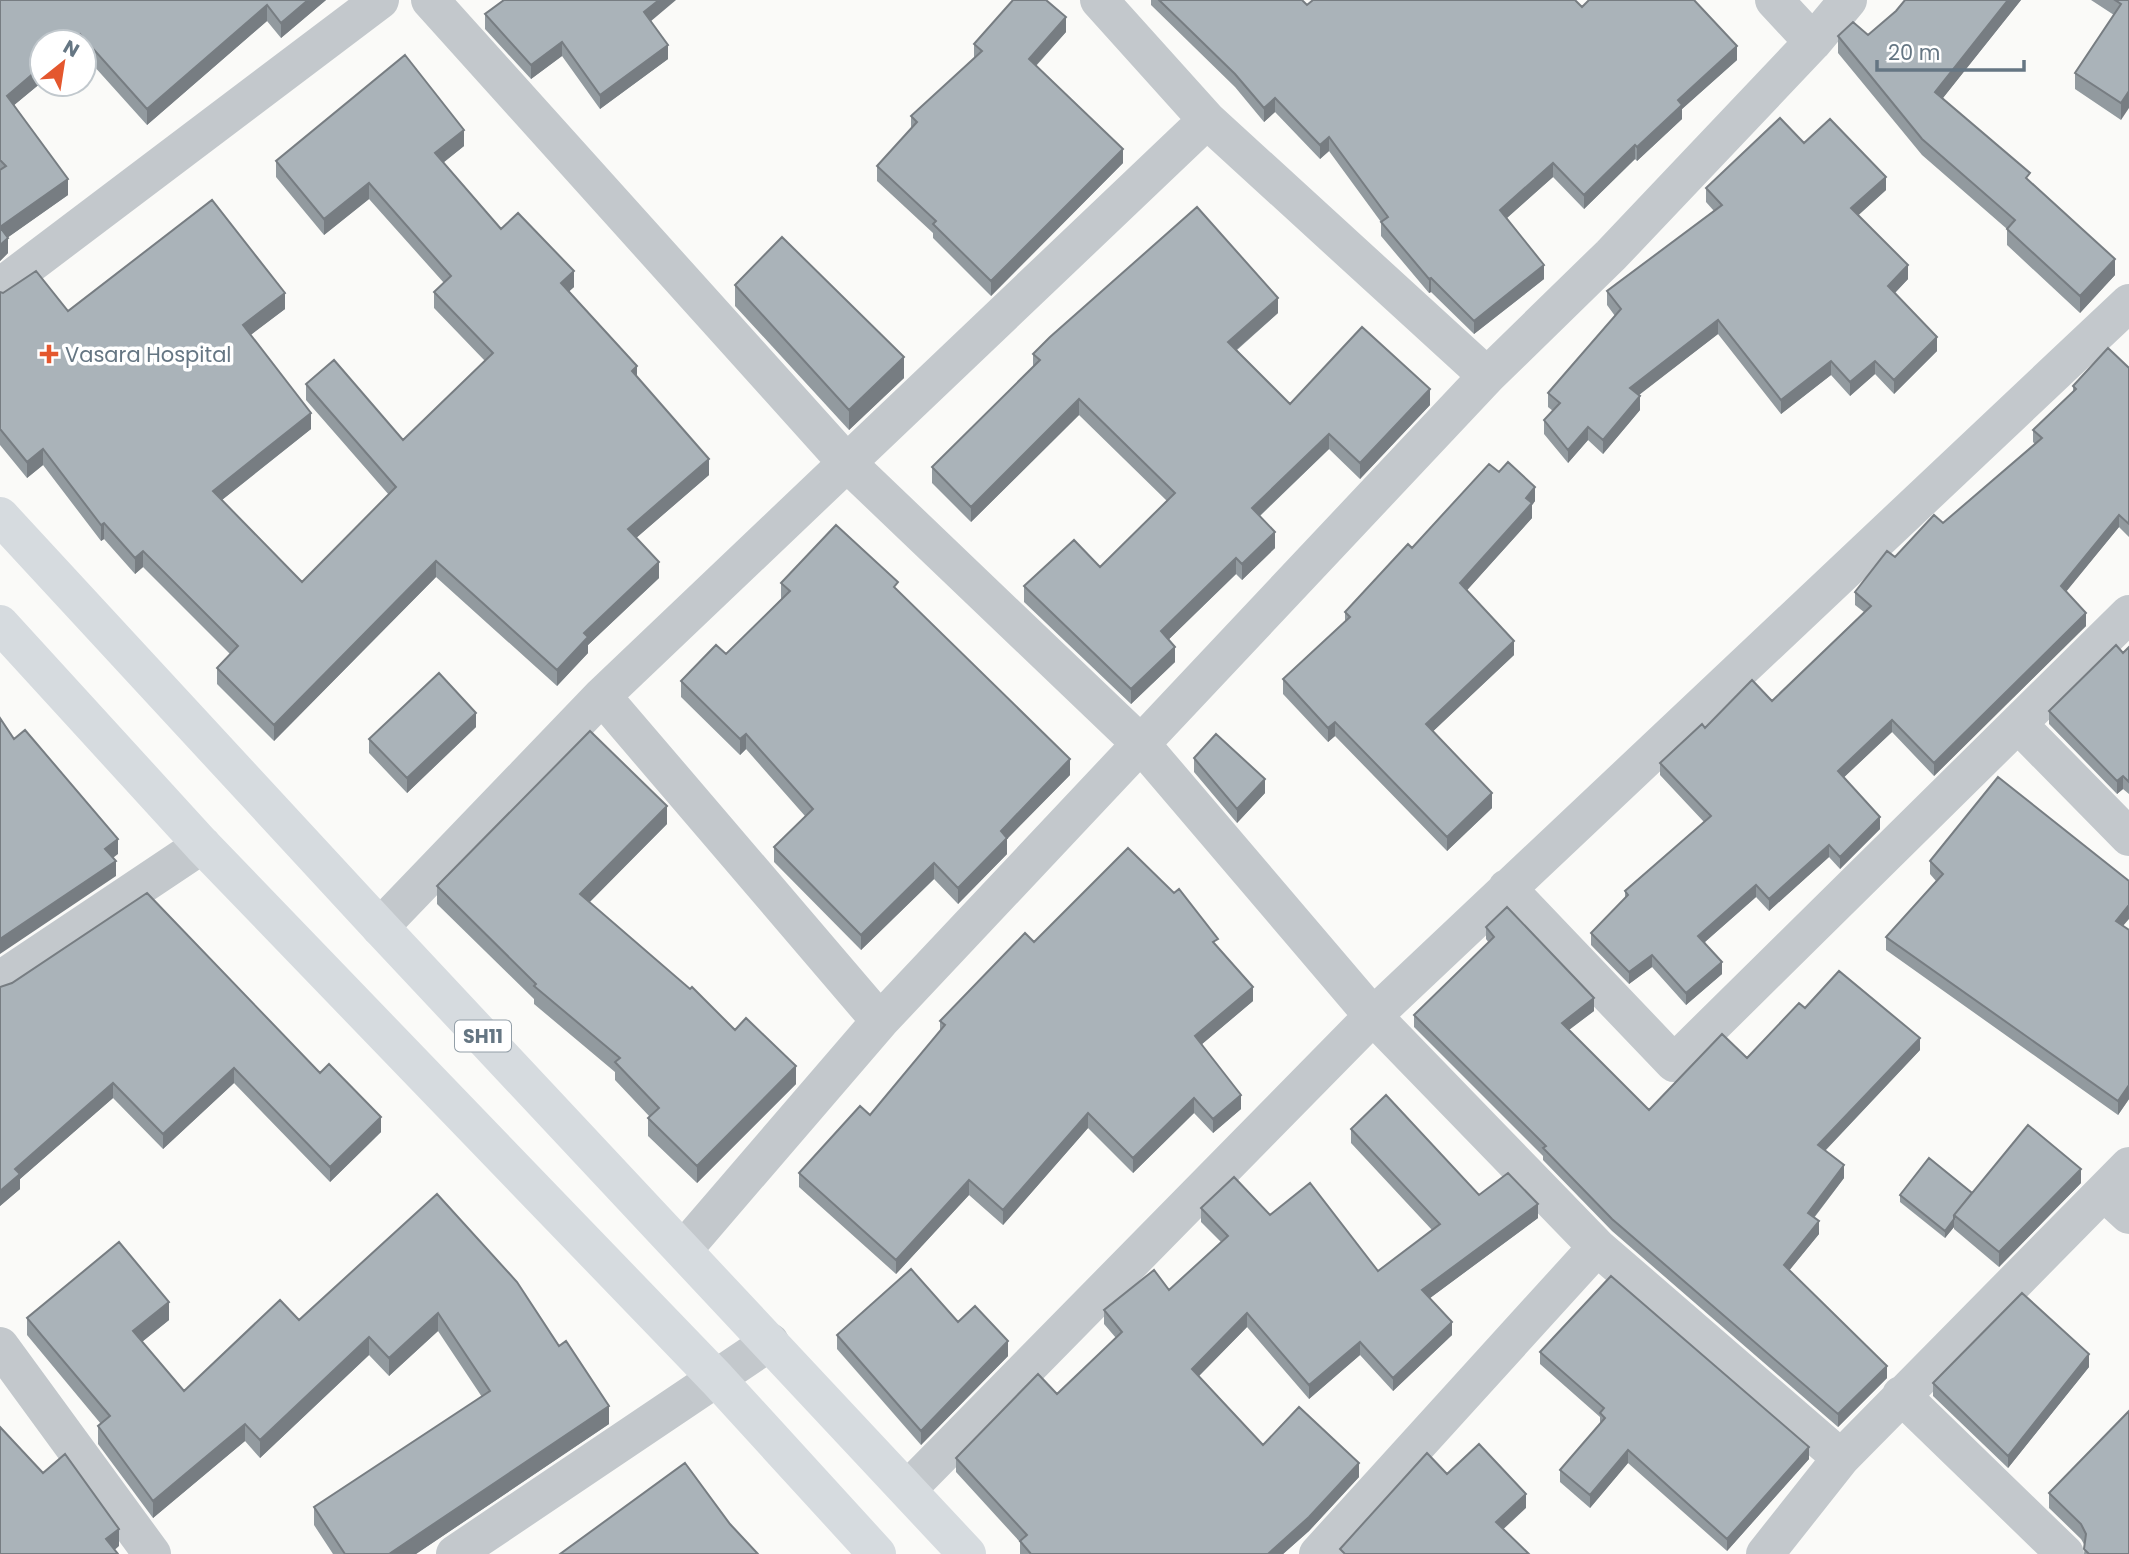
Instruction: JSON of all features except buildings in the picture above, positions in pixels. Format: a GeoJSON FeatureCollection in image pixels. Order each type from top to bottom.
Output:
{"type":"FeatureCollection","features":[{"type":"Feature","properties":{"kind":"main road","name":"SH11"},"geometry":{"type":"LineString","coordinates":[[0,516],[380,927],[967,1554]]}},
{"type":"Feature","properties":{"kind":"main road"},"geometry":{"type":"LineString","coordinates":[[0,624],[202,845],[717,1379],[877,1554]]}},
{"type":"Feature","properties":{"kind":"street"},"geometry":{"type":"LineString","coordinates":[[0,287],[380,0]]}},
{"type":"Feature","properties":{"kind":"street"},"geometry":{"type":"LineString","coordinates":[[430,0],[846,462],[1141,744],[1373,1016],[1597,1247],[1841,1458]]}},
{"type":"Feature","properties":{"kind":"street"},"geometry":{"type":"LineString","coordinates":[[1099,0],[1207,120],[1487,376]]}},
{"type":"Feature","properties":{"kind":"street"},"geometry":{"type":"LineString","coordinates":[[1774,0],[1813,42]]}},
{"type":"Feature","properties":{"kind":"street"},"geometry":{"type":"LineString","coordinates":[[684,1249],[880,1021],[1487,376],[1611,255],[1813,42],[1848,0]]}},
{"type":"Feature","properties":{"kind":"street"},"geometry":{"type":"LineString","coordinates":[[380,927],[602,696],[1207,120]]}},
{"type":"Feature","properties":{"kind":"street"},"geometry":{"type":"LineString","coordinates":[[908,1489],[1373,1016],[2129,303]]}},
{"type":"Feature","properties":{"kind":"street"},"geometry":{"type":"LineString","coordinates":[[1507,888],[1674,1063],[2129,614]]}},
{"type":"Feature","properties":{"kind":"street"},"geometry":{"type":"LineString","coordinates":[[602,696],[880,1021]]}},
{"type":"Feature","properties":{"kind":"street"},"geometry":{"type":"LineString","coordinates":[[2019,725],[2129,837]]}},
{"type":"Feature","properties":{"kind":"street"},"geometry":{"type":"LineString","coordinates":[[0,980],[202,845]]}},
{"type":"Feature","properties":{"kind":"street"},"geometry":{"type":"LineString","coordinates":[[1765,1554],[1841,1458],[1902,1395],[2121,1191]]}},
{"type":"Feature","properties":{"kind":"street"},"geometry":{"type":"LineString","coordinates":[[1318,1554],[1597,1247]]}},
{"type":"Feature","properties":{"kind":"street"},"geometry":{"type":"LineString","coordinates":[[456,1554],[770,1342]]}},
{"type":"Feature","properties":{"kind":"street"},"geometry":{"type":"LineString","coordinates":[[0,1346],[152,1554]]}},
{"type":"Feature","properties":{"kind":"street"},"geometry":{"type":"LineString","coordinates":[[1902,1395],[2065,1554]]}},
{"type":"Feature","properties":{"kind":"place","name":"Vasara Hospital"},"geometry":{"type":"Point","coordinates":[49,354]}}]}
